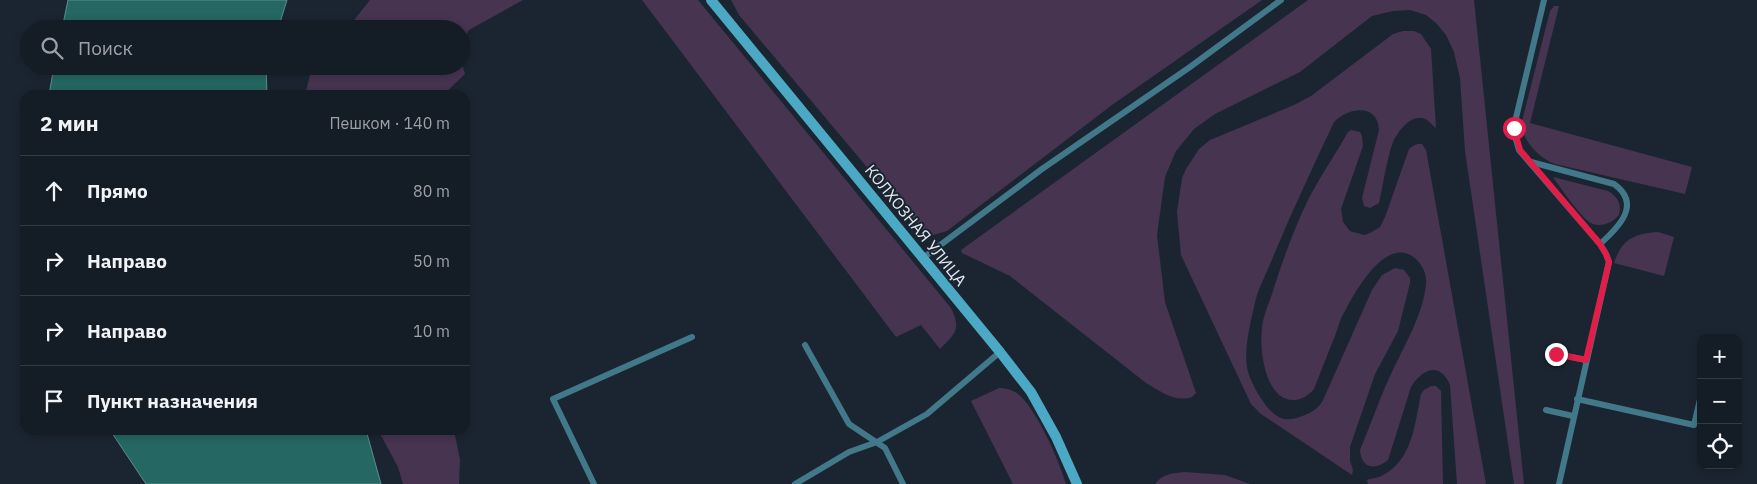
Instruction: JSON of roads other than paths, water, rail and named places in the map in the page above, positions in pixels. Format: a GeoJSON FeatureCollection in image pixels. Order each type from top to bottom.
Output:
{"type":"FeatureCollection","features":[{"type":"Feature","properties":{"kind":"main road","name":"КОЛХОЗНАЯ УЛИЦА"},"geometry":{"type":"LineString","coordinates":[[710,0],[1000,352],[1030,392],[1056,437],[1077,484]]}},
{"type":"Feature","properties":{"kind":"lane"},"geometry":{"type":"LineString","coordinates":[[923,258],[1042,169],[1190,67],[1281,0]]}},
{"type":"Feature","properties":{"kind":"lane"},"geometry":{"type":"LineString","coordinates":[[1544,0],[1514,128],[1520,150],[1600,244],[1609,262],[1559,484]]}},
{"type":"Feature","properties":{"kind":"lane"},"geometry":{"type":"LineString","coordinates":[[1530,161],[1614,184],[1623,190],[1628,201],[1625,217],[1618,228],[1600,244]]}},
{"type":"Feature","properties":{"kind":"lane"},"geometry":{"type":"LineString","coordinates":[[594,484],[553,399],[692,337]]}},
{"type":"Feature","properties":{"kind":"lane"},"geometry":{"type":"LineString","coordinates":[[804,345],[850,424],[885,448],[904,484]]}},
{"type":"Feature","properties":{"kind":"lane"},"geometry":{"type":"LineString","coordinates":[[795,484],[848,452],[877,442],[927,414],[1000,352]]}},
{"type":"Feature","properties":{"kind":"lane"},"geometry":{"type":"LineString","coordinates":[[1556,354],[1586,360]]}},
{"type":"Feature","properties":{"kind":"lane"},"geometry":{"type":"LineString","coordinates":[[1577,399],[1694,426],[1697,413]]}},
{"type":"Feature","properties":{"kind":"lane"},"geometry":{"type":"LineString","coordinates":[[1546,410],[1573,416]]}}]}
